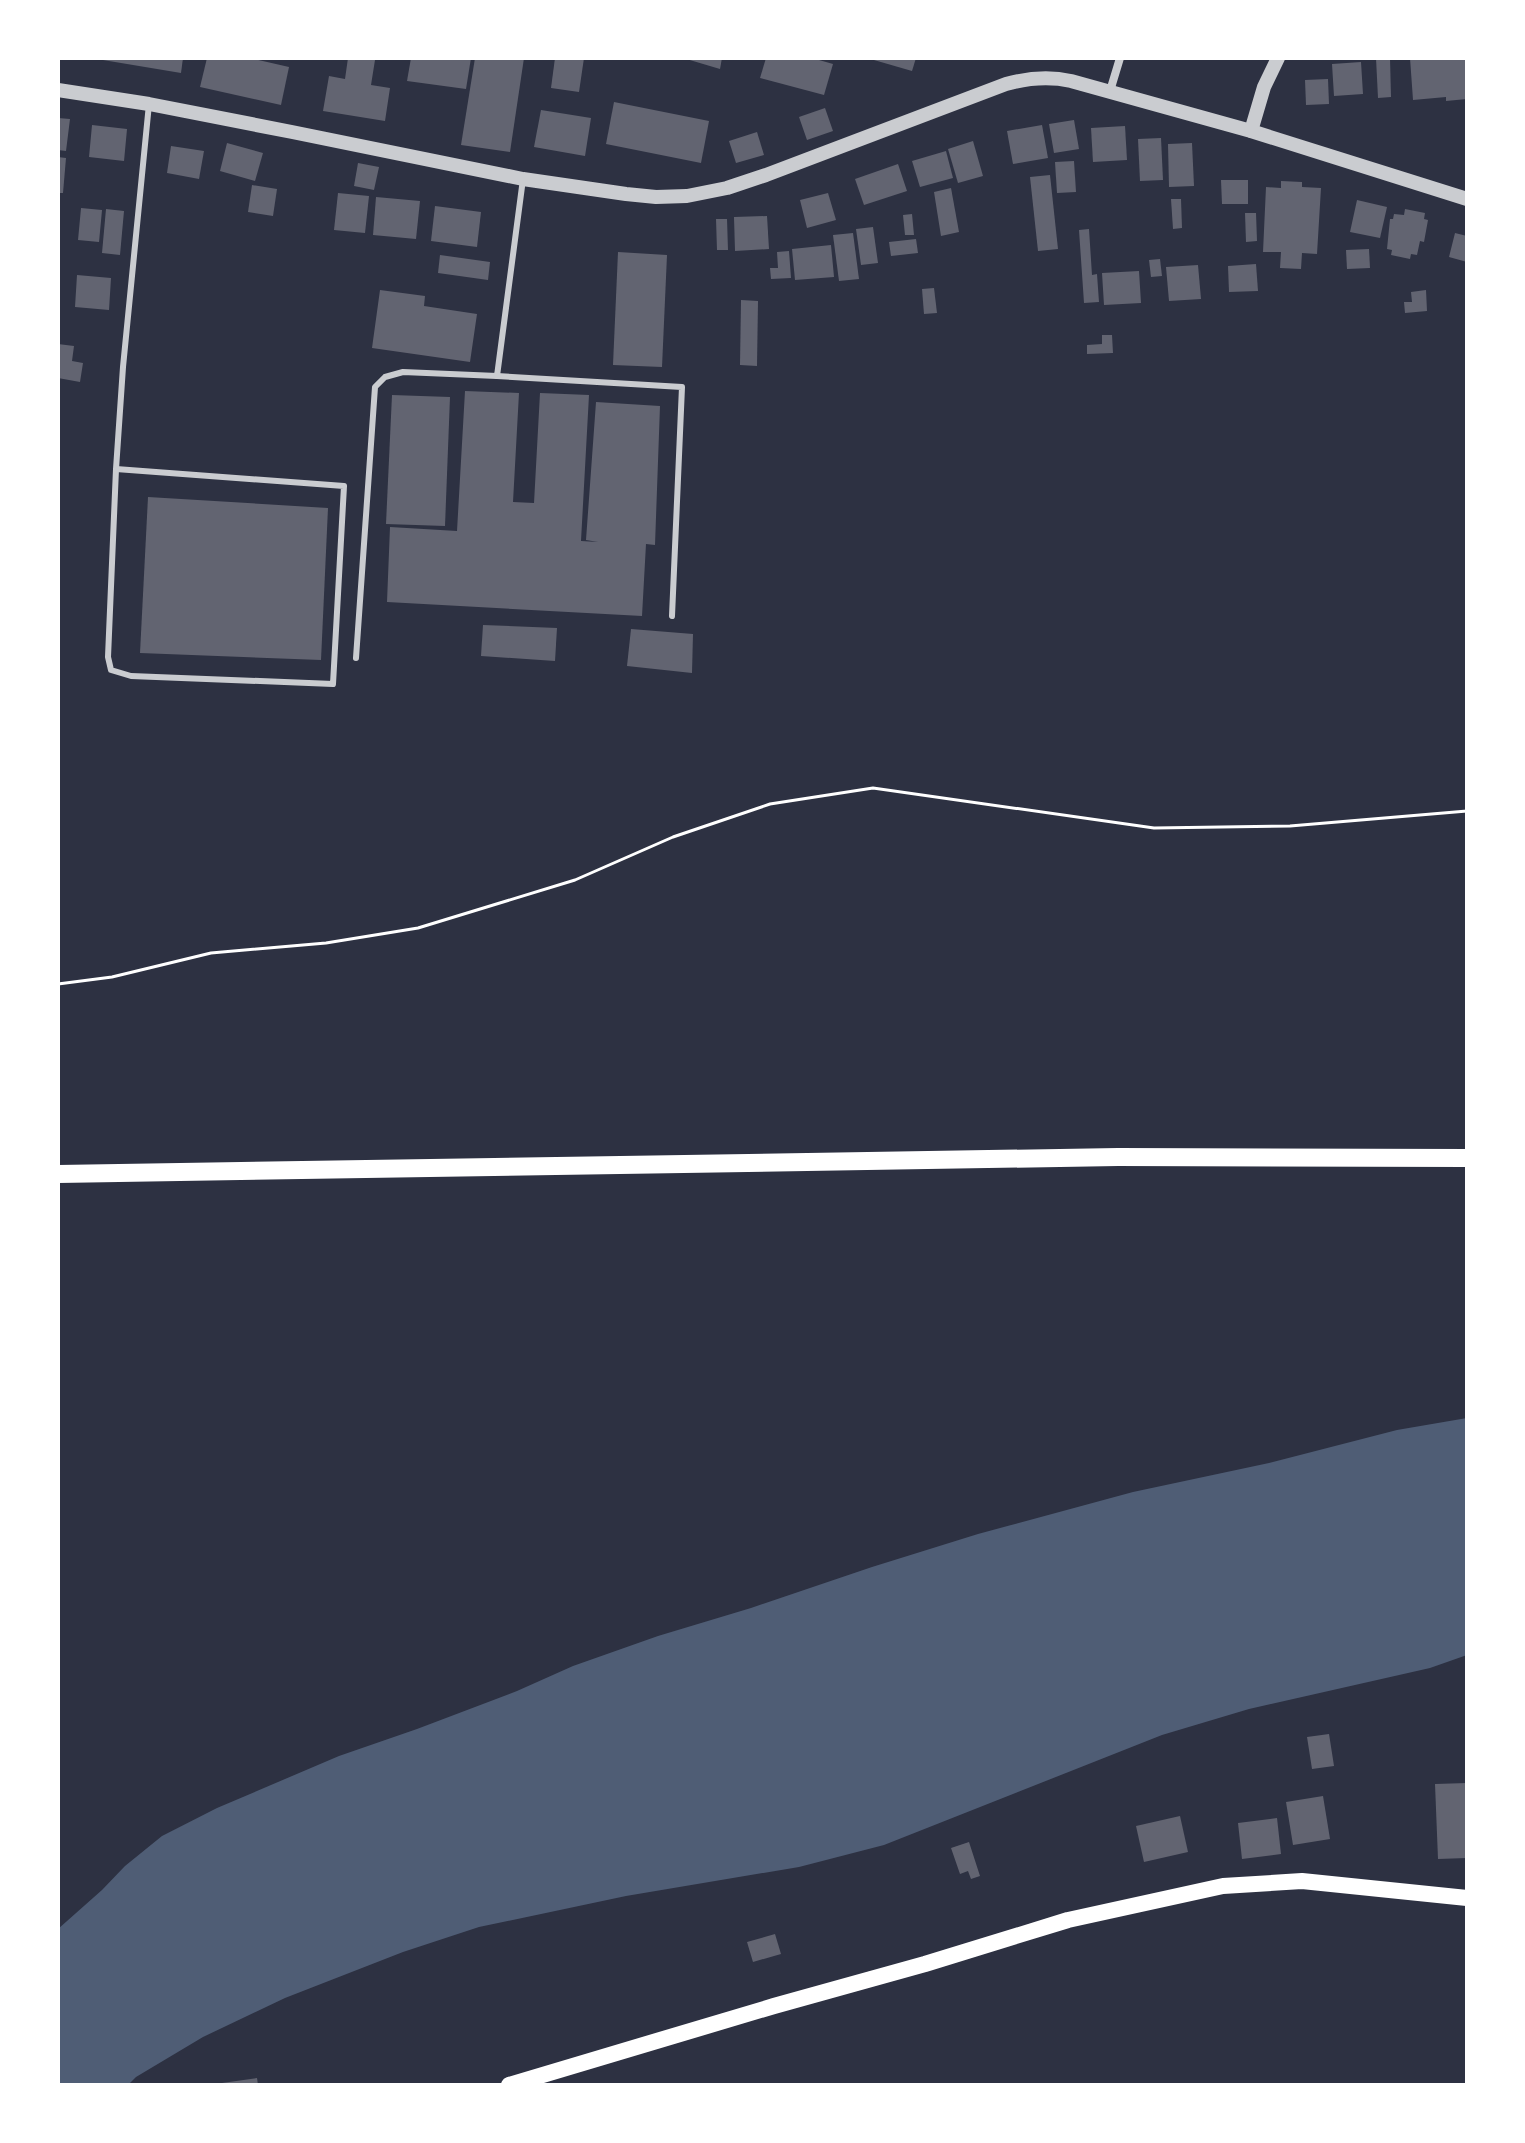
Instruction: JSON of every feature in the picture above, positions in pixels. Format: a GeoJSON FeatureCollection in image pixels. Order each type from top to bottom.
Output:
{"type":"FeatureCollection","features":[{"type":"Feature","properties":{"kind":"main road"},"geometry":{"type":"LineString","coordinates":[[58,1174],[1118,1157],[1467,1158]]}},
{"type":"Feature","properties":{"kind":"main road"},"geometry":{"type":"LineString","coordinates":[[509,2085],[1068,1920],[1223,1886],[1302,1881],[1467,1898]]}},
{"type":"Feature","properties":{"kind":"street"},"geometry":{"type":"LineString","coordinates":[[1110,91],[1120,58]]}},
{"type":"Feature","properties":{"kind":"street"},"geometry":{"type":"LineString","coordinates":[[1251,131],[1264,87],[1278,58]]}},
{"type":"Feature","properties":{"kind":"street"},"geometry":{"type":"LineString","coordinates":[[58,90],[149,104],[523,179],[656,197],[687,196],[727,188],[1006,84],[1026,78],[1059,78],[1251,131],[1467,199]]}},
{"type":"Feature","properties":{"kind":"lane"},"geometry":{"type":"LineString","coordinates":[[116,469],[344,486],[333,684],[131,676],[111,670],[108,657],[116,469],[149,104]]}},
{"type":"Feature","properties":{"kind":"lane"},"geometry":{"type":"LineString","coordinates":[[497,376],[523,179]]}},
{"type":"Feature","properties":{"kind":"lane"},"geometry":{"type":"LineString","coordinates":[[356,658],[375,387],[385,377],[403,372],[682,387],[672,616]]}},
{"type":"Feature","properties":{"kind":"path"},"geometry":{"type":"LineString","coordinates":[[58,984],[112,977],[211,953],[326,943],[418,928],[575,880],[673,837],[770,804],[873,788],[1154,828],[1290,826],[1467,811]]}},
{"type":"Feature","properties":{"kind":"water"},"geometry":{"type":"Polygon","coordinates":[[[1467,1418],[1467,1655],[1430,1668],[1249,1709],[1162,1735],[884,1845],[799,1867],[626,1896],[479,1927],[403,1952],[285,1998],[203,2037],[136,2077],[128,2085],[58,2085],[58,1929],[162,1836],[217,1808],[339,1756],[517,1691],[573,1666],[872,1567],[978,1534],[1133,1492],[1269,1463],[1397,1430],[1467,1418]]]}},
{"type":"Feature","properties":{"kind":"building"},"geometry":{"type":"Polygon","coordinates":[[[103,58],[183,58],[181,73],[103,58]]]}},
{"type":"Feature","properties":{"kind":"building"},"geometry":{"type":"Polygon","coordinates":[[[207,58],[250,58],[289,67],[281,105],[200,87],[207,58]]]}},
{"type":"Feature","properties":{"kind":"building"},"geometry":{"type":"Polygon","coordinates":[[[348,58],[375,60],[371,85],[390,88],[385,121],[323,111],[329,76],[345,79],[348,58]]]}},
{"type":"Feature","properties":{"kind":"building"},"geometry":{"type":"Polygon","coordinates":[[[411,58],[471,58],[466,89],[407,81],[411,58]]]}},
{"type":"Feature","properties":{"kind":"building"},"geometry":{"type":"Polygon","coordinates":[[[475,58],[524,58],[510,152],[461,145],[475,58]]]}},
{"type":"Feature","properties":{"kind":"building"},"geometry":{"type":"Polygon","coordinates":[[[555,58],[584,58],[579,92],[551,88],[555,58]]]}},
{"type":"Feature","properties":{"kind":"building"},"geometry":{"type":"Polygon","coordinates":[[[683,58],[722,58],[720,69],[683,58]]]}},
{"type":"Feature","properties":{"kind":"building"},"geometry":{"type":"Polygon","coordinates":[[[766,58],[812,58],[833,64],[824,95],[760,78],[766,58]]]}},
{"type":"Feature","properties":{"kind":"building"},"geometry":{"type":"Polygon","coordinates":[[[867,58],[916,58],[912,71],[867,58]]]}},
{"type":"Feature","properties":{"kind":"building"},"geometry":{"type":"Polygon","coordinates":[[[1376,58],[1390,58],[1391,97],[1378,98],[1376,58]]]}},
{"type":"Feature","properties":{"kind":"building"},"geometry":{"type":"Polygon","coordinates":[[[1410,58],[1467,58],[1467,99],[1413,100],[1410,58]]]}},
{"type":"Feature","properties":{"kind":"building"},"geometry":{"type":"Polygon","coordinates":[[[1361,62],[1363,94],[1334,96],[1332,64],[1361,62]]]}},
{"type":"Feature","properties":{"kind":"building"},"geometry":{"type":"Polygon","coordinates":[[[1328,79],[1329,104],[1306,105],[1305,80],[1328,79]]]}},
{"type":"Feature","properties":{"kind":"building"},"geometry":{"type":"Polygon","coordinates":[[[614,102],[709,121],[701,163],[606,144],[614,102]]]}},
{"type":"Feature","properties":{"kind":"building"},"geometry":{"type":"Polygon","coordinates":[[[825,108],[833,131],[807,140],[799,117],[825,108]]]}},
{"type":"Feature","properties":{"kind":"building"},"geometry":{"type":"Polygon","coordinates":[[[541,110],[591,118],[585,156],[534,147],[541,110]]]}},
{"type":"Feature","properties":{"kind":"building"},"geometry":{"type":"Polygon","coordinates":[[[58,118],[70,119],[66,151],[58,150],[58,118]]]}},
{"type":"Feature","properties":{"kind":"building"},"geometry":{"type":"Polygon","coordinates":[[[1074,120],[1079,149],[1054,153],[1049,124],[1074,120]]]}},
{"type":"Feature","properties":{"kind":"building"},"geometry":{"type":"Polygon","coordinates":[[[92,125],[127,129],[124,161],[89,157],[92,125]]]}},
{"type":"Feature","properties":{"kind":"building"},"geometry":{"type":"Polygon","coordinates":[[[1042,125],[1048,158],[1013,164],[1007,131],[1042,125]]]}},
{"type":"Feature","properties":{"kind":"building"},"geometry":{"type":"Polygon","coordinates":[[[1125,126],[1127,160],[1093,162],[1091,128],[1125,126]]]}},
{"type":"Feature","properties":{"kind":"building"},"geometry":{"type":"Polygon","coordinates":[[[757,132],[764,155],[736,163],[729,141],[757,132]]]}},
{"type":"Feature","properties":{"kind":"building"},"geometry":{"type":"Polygon","coordinates":[[[1161,138],[1163,180],[1140,181],[1138,139],[1161,138]]]}},
{"type":"Feature","properties":{"kind":"building"},"geometry":{"type":"Polygon","coordinates":[[[973,141],[983,176],[958,183],[948,149],[973,141]]]}},
{"type":"Feature","properties":{"kind":"building"},"geometry":{"type":"Polygon","coordinates":[[[227,143],[263,153],[255,181],[220,171],[227,143]]]}},
{"type":"Feature","properties":{"kind":"building"},"geometry":{"type":"Polygon","coordinates":[[[1192,143],[1194,186],[1169,187],[1168,144],[1192,143]]]}},
{"type":"Feature","properties":{"kind":"building"},"geometry":{"type":"Polygon","coordinates":[[[171,146],[204,151],[199,179],[167,173],[171,146]]]}},
{"type":"Feature","properties":{"kind":"building"},"geometry":{"type":"Polygon","coordinates":[[[946,151],[953,178],[920,187],[912,161],[946,151]]]}},
{"type":"Feature","properties":{"kind":"building"},"geometry":{"type":"Polygon","coordinates":[[[58,157],[66,158],[63,193],[58,193],[58,157]]]}},
{"type":"Feature","properties":{"kind":"building"},"geometry":{"type":"Polygon","coordinates":[[[1074,161],[1076,192],[1057,193],[1055,162],[1074,161]]]}},
{"type":"Feature","properties":{"kind":"building"},"geometry":{"type":"Polygon","coordinates":[[[358,163],[379,167],[374,190],[354,186],[358,163]]]}},
{"type":"Feature","properties":{"kind":"building"},"geometry":{"type":"Polygon","coordinates":[[[898,164],[907,191],[864,205],[855,179],[898,164]]]}},
{"type":"Feature","properties":{"kind":"building"},"geometry":{"type":"Polygon","coordinates":[[[1050,175],[1058,249],[1038,251],[1030,177],[1050,175]]]}},
{"type":"Feature","properties":{"kind":"building"},"geometry":{"type":"Polygon","coordinates":[[[1221,180],[1248,180],[1248,204],[1222,204],[1221,180]]]}},
{"type":"Feature","properties":{"kind":"building"},"geometry":{"type":"Polygon","coordinates":[[[1281,181],[1302,182],[1302,187],[1321,188],[1317,254],[1302,253],[1301,269],[1280,268],[1281,252],[1263,252],[1266,187],[1281,188],[1281,181]]]}},
{"type":"Feature","properties":{"kind":"building"},"geometry":{"type":"Polygon","coordinates":[[[252,185],[277,189],[273,216],[248,212],[252,185]]]}},
{"type":"Feature","properties":{"kind":"building"},"geometry":{"type":"Polygon","coordinates":[[[951,188],[959,232],[941,236],[934,192],[951,188]]]}},
{"type":"Feature","properties":{"kind":"building"},"geometry":{"type":"Polygon","coordinates":[[[338,193],[369,196],[365,233],[334,230],[338,193]]]}},
{"type":"Feature","properties":{"kind":"building"},"geometry":{"type":"Polygon","coordinates":[[[828,193],[836,220],[807,228],[800,200],[828,193]]]}},
{"type":"Feature","properties":{"kind":"building"},"geometry":{"type":"Polygon","coordinates":[[[376,197],[420,201],[416,239],[373,235],[376,197]]]}},
{"type":"Feature","properties":{"kind":"building"},"geometry":{"type":"Polygon","coordinates":[[[1171,199],[1181,199],[1182,228],[1173,229],[1171,199]]]}},
{"type":"Feature","properties":{"kind":"building"},"geometry":{"type":"Polygon","coordinates":[[[1357,200],[1387,207],[1380,238],[1350,232],[1357,200]]]}},
{"type":"Feature","properties":{"kind":"building"},"geometry":{"type":"Polygon","coordinates":[[[435,206],[481,212],[477,247],[431,241],[435,206]]]}},
{"type":"Feature","properties":{"kind":"building"},"geometry":{"type":"Polygon","coordinates":[[[81,208],[102,210],[99,242],[78,240],[81,208]]]}},
{"type":"Feature","properties":{"kind":"building"},"geometry":{"type":"Polygon","coordinates":[[[106,209],[124,211],[120,255],[102,253],[106,209]]]}},
{"type":"Feature","properties":{"kind":"building"},"geometry":{"type":"Polygon","coordinates":[[[1405,209],[1425,213],[1424,219],[1428,220],[1424,242],[1420,241],[1417,255],[1411,254],[1410,259],[1391,255],[1392,250],[1387,249],[1390,219],[1394,214],[1404,215],[1405,209]]]}},
{"type":"Feature","properties":{"kind":"building"},"geometry":{"type":"Polygon","coordinates":[[[1245,213],[1256,213],[1257,241],[1246,242],[1245,213]]]}},
{"type":"Feature","properties":{"kind":"building"},"geometry":{"type":"Polygon","coordinates":[[[912,214],[914,235],[905,235],[903,215],[912,214]]]}},
{"type":"Feature","properties":{"kind":"building"},"geometry":{"type":"Polygon","coordinates":[[[767,216],[769,249],[735,251],[734,217],[767,216]]]}},
{"type":"Feature","properties":{"kind":"building"},"geometry":{"type":"Polygon","coordinates":[[[716,219],[727,219],[728,250],[717,250],[716,219]]]}},
{"type":"Feature","properties":{"kind":"building"},"geometry":{"type":"Polygon","coordinates":[[[873,227],[878,263],[861,265],[856,229],[873,227]]]}},
{"type":"Feature","properties":{"kind":"building"},"geometry":{"type":"Polygon","coordinates":[[[1089,229],[1092,275],[1097,274],[1099,302],[1084,303],[1079,230],[1089,229]]]}},
{"type":"Feature","properties":{"kind":"building"},"geometry":{"type":"Polygon","coordinates":[[[853,233],[859,279],[839,281],[833,235],[853,233]]]}},
{"type":"Feature","properties":{"kind":"building"},"geometry":{"type":"Polygon","coordinates":[[[1455,233],[1467,236],[1467,262],[1449,257],[1455,233]]]}},
{"type":"Feature","properties":{"kind":"building"},"geometry":{"type":"Polygon","coordinates":[[[916,239],[918,253],[891,256],[889,242],[916,239]]]}},
{"type":"Feature","properties":{"kind":"building"},"geometry":{"type":"Polygon","coordinates":[[[831,245],[834,277],[795,280],[792,249],[831,245]]]}},
{"type":"Feature","properties":{"kind":"building"},"geometry":{"type":"Polygon","coordinates":[[[1369,249],[1370,268],[1347,269],[1346,250],[1369,249]]]}},
{"type":"Feature","properties":{"kind":"building"},"geometry":{"type":"Polygon","coordinates":[[[789,251],[791,278],[771,279],[770,268],[778,268],[777,252],[789,251]]]}},
{"type":"Feature","properties":{"kind":"building"},"geometry":{"type":"Polygon","coordinates":[[[618,252],[667,255],[662,367],[613,365],[618,252]]]}},
{"type":"Feature","properties":{"kind":"building"},"geometry":{"type":"Polygon","coordinates":[[[440,255],[490,262],[488,280],[438,273],[440,255]]]}},
{"type":"Feature","properties":{"kind":"building"},"geometry":{"type":"Polygon","coordinates":[[[1160,259],[1162,276],[1151,277],[1149,260],[1160,259]]]}},
{"type":"Feature","properties":{"kind":"building"},"geometry":{"type":"Polygon","coordinates":[[[1256,264],[1258,291],[1229,292],[1228,266],[1256,264]]]}},
{"type":"Feature","properties":{"kind":"building"},"geometry":{"type":"Polygon","coordinates":[[[1198,265],[1201,299],[1169,301],[1166,267],[1198,265]]]}},
{"type":"Feature","properties":{"kind":"building"},"geometry":{"type":"Polygon","coordinates":[[[1139,271],[1141,303],[1104,305],[1102,273],[1139,271]]]}},
{"type":"Feature","properties":{"kind":"building"},"geometry":{"type":"Polygon","coordinates":[[[77,275],[111,278],[109,310],[75,307],[77,275]]]}},
{"type":"Feature","properties":{"kind":"building"},"geometry":{"type":"Polygon","coordinates":[[[934,288],[937,313],[924,314],[922,289],[934,288]]]}},
{"type":"Feature","properties":{"kind":"building"},"geometry":{"type":"Polygon","coordinates":[[[380,290],[425,296],[424,306],[477,314],[470,362],[372,348],[380,290]]]}},
{"type":"Feature","properties":{"kind":"building"},"geometry":{"type":"Polygon","coordinates":[[[1426,290],[1427,311],[1405,313],[1404,302],[1412,302],[1411,292],[1426,290]]]}},
{"type":"Feature","properties":{"kind":"building"},"geometry":{"type":"Polygon","coordinates":[[[741,300],[758,301],[757,366],[740,365],[741,300]]]}},
{"type":"Feature","properties":{"kind":"building"},"geometry":{"type":"Polygon","coordinates":[[[1102,335],[1112,335],[1113,353],[1087,354],[1087,345],[1102,344],[1102,335]]]}},
{"type":"Feature","properties":{"kind":"building"},"geometry":{"type":"Polygon","coordinates":[[[58,344],[74,346],[72,361],[83,363],[80,382],[58,378],[58,344]]]}},
{"type":"Feature","properties":{"kind":"building"},"geometry":{"type":"Polygon","coordinates":[[[465,391],[519,393],[513,502],[534,503],[540,393],[589,395],[581,541],[598,542],[586,540],[596,402],[660,406],[655,545],[646,544],[642,616],[387,602],[390,527],[457,531],[465,391]]]}},
{"type":"Feature","properties":{"kind":"building"},"geometry":{"type":"Polygon","coordinates":[[[392,395],[450,397],[445,526],[386,524],[392,395]]]}},
{"type":"Feature","properties":{"kind":"building"},"geometry":{"type":"Polygon","coordinates":[[[148,497],[328,508],[321,660],[140,653],[148,497]]]}},
{"type":"Feature","properties":{"kind":"building"},"geometry":{"type":"Polygon","coordinates":[[[483,625],[557,628],[555,661],[481,656],[483,625]]]}},
{"type":"Feature","properties":{"kind":"building"},"geometry":{"type":"Polygon","coordinates":[[[631,629],[693,634],[692,673],[627,666],[631,629]]]}},
{"type":"Feature","properties":{"kind":"building"},"geometry":{"type":"Polygon","coordinates":[[[1329,1734],[1334,1766],[1312,1769],[1307,1737],[1329,1734]]]}},
{"type":"Feature","properties":{"kind":"building"},"geometry":{"type":"Polygon","coordinates":[[[1467,1783],[1467,1858],[1438,1859],[1435,1784],[1467,1783]]]}},
{"type":"Feature","properties":{"kind":"building"},"geometry":{"type":"Polygon","coordinates":[[[1323,1796],[1330,1839],[1293,1845],[1286,1802],[1323,1796]]]}},
{"type":"Feature","properties":{"kind":"building"},"geometry":{"type":"Polygon","coordinates":[[[1180,1816],[1188,1852],[1144,1862],[1136,1826],[1180,1816]]]}},
{"type":"Feature","properties":{"kind":"building"},"geometry":{"type":"Polygon","coordinates":[[[1277,1818],[1281,1854],[1242,1859],[1238,1823],[1277,1818]]]}},
{"type":"Feature","properties":{"kind":"building"},"geometry":{"type":"Polygon","coordinates":[[[969,1842],[980,1876],[971,1879],[968,1871],[960,1874],[951,1848],[969,1842]]]}},
{"type":"Feature","properties":{"kind":"building"},"geometry":{"type":"Polygon","coordinates":[[[775,1934],[781,1954],[753,1962],[747,1942],[775,1934]]]}},
{"type":"Feature","properties":{"kind":"building"},"geometry":{"type":"Polygon","coordinates":[[[257,2078],[258,2085],[222,2085],[222,2083],[257,2078]]]}}]}
